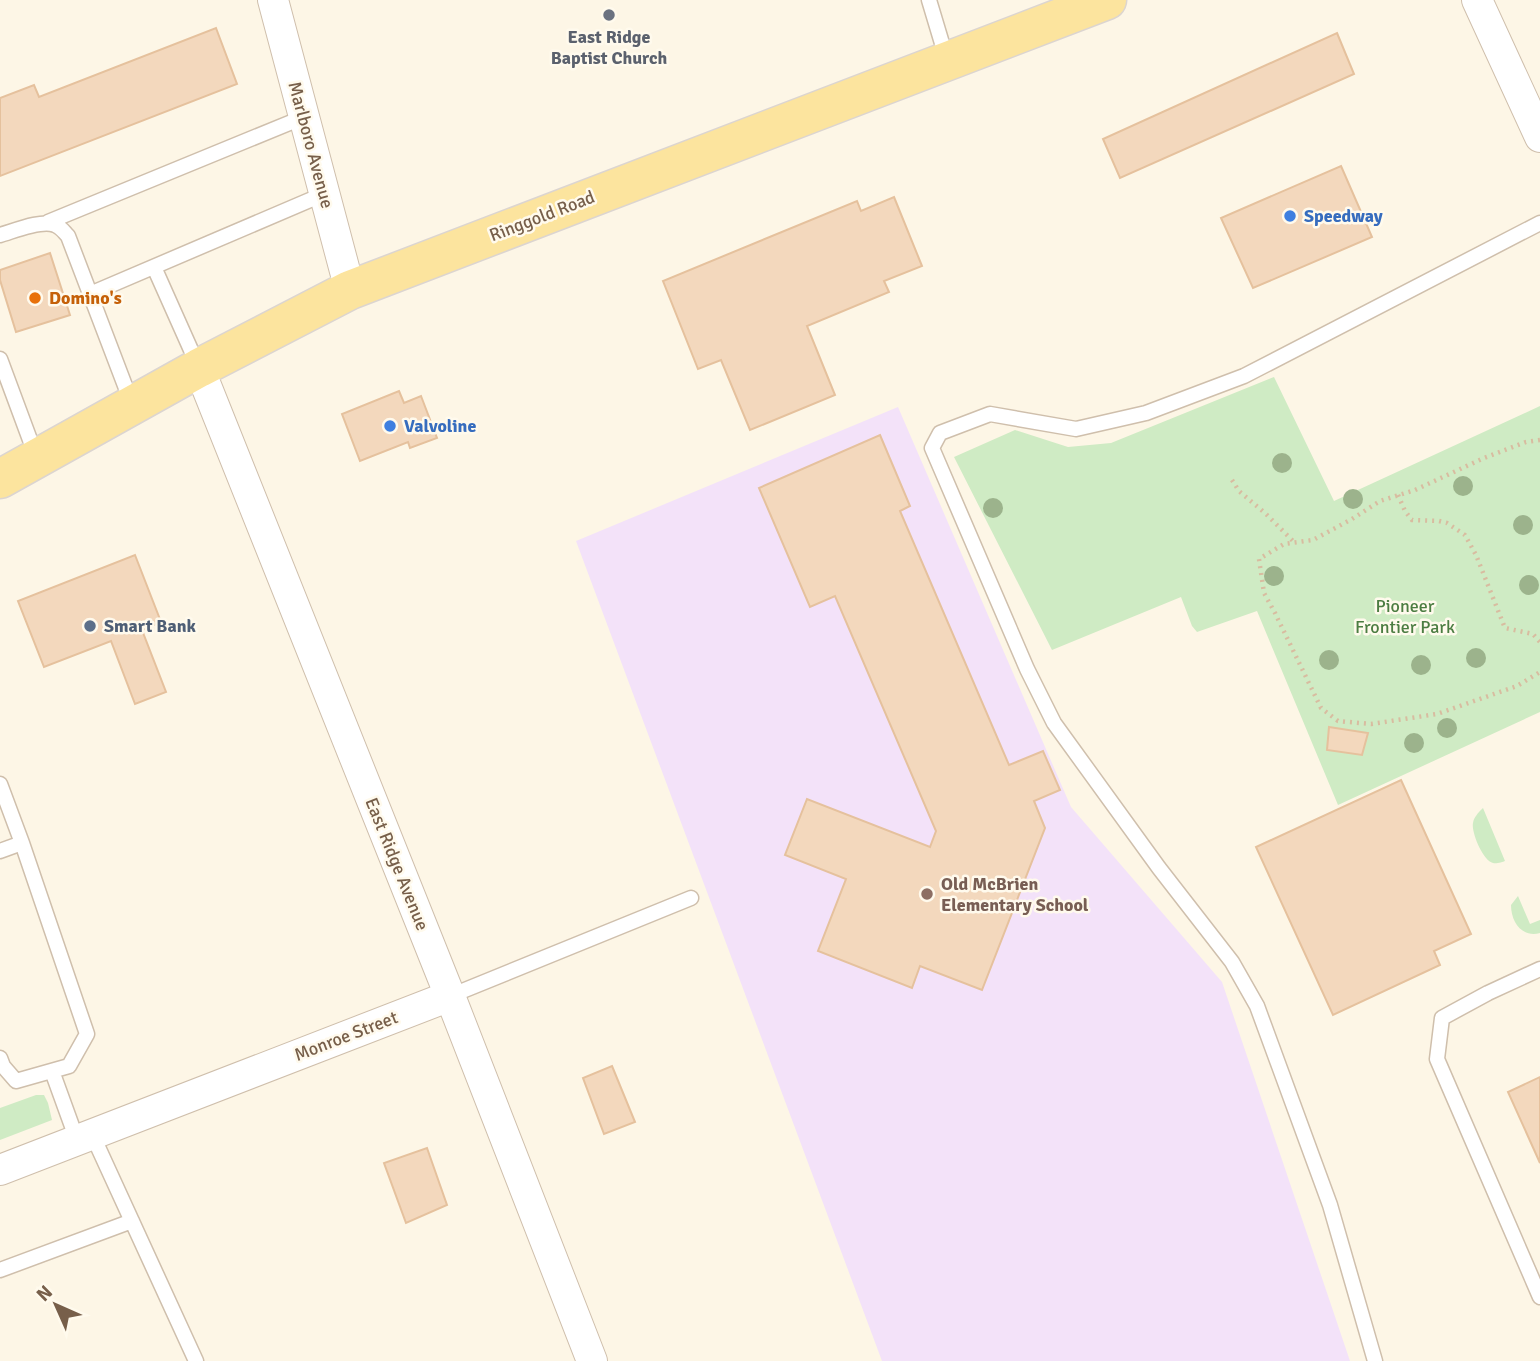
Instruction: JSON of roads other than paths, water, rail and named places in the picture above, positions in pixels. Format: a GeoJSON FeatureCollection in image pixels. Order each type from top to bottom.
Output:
{"type":"FeatureCollection","features":[{"type":"Feature","properties":{"kind":"main road","name":"Ringgold Road"},"geometry":{"type":"LineString","coordinates":[[0,479],[199,368],[351,290],[1107,0]]}},
{"type":"Feature","properties":{"kind":"street","name":"Marlboro Avenue"},"geometry":{"type":"LineString","coordinates":[[272,0],[351,290]]}},
{"type":"Feature","properties":{"kind":"street"},"geometry":{"type":"LineString","coordinates":[[1477,0],[1540,137]]}},
{"type":"Feature","properties":{"kind":"street","name":"East Ridge Avenue"},"geometry":{"type":"LineString","coordinates":[[199,368],[450,996],[592,1361]]}},
{"type":"Feature","properties":{"kind":"street","name":"Monroe Street"},"geometry":{"type":"LineString","coordinates":[[0,1170],[450,996]]}},
{"type":"Feature","properties":{"kind":"lane"},"geometry":{"type":"LineString","coordinates":[[929,0],[947,61]]}},
{"type":"Feature","properties":{"kind":"lane"},"geometry":{"type":"LineString","coordinates":[[0,235],[48,222],[304,117]]}},
{"type":"Feature","properties":{"kind":"lane"},"geometry":{"type":"LineString","coordinates":[[90,294],[324,194]]}},
{"type":"Feature","properties":{"kind":"lane"},"geometry":{"type":"LineString","coordinates":[[48,222],[59,226],[68,236],[132,406]]}},
{"type":"Feature","properties":{"kind":"lane"},"geometry":{"type":"LineString","coordinates":[[1375,1361],[1330,1205],[1257,1006],[1232,962],[1159,868],[1054,723],[1027,669],[932,449],[940,433],[990,414],[1076,429],[1146,414],[1244,376],[1540,223]]}},
{"type":"Feature","properties":{"kind":"lane"},"geometry":{"type":"LineString","coordinates":[[154,267],[199,368]]}},
{"type":"Feature","properties":{"kind":"lane"},"geometry":{"type":"LineString","coordinates":[[0,359],[37,459]]}},
{"type":"Feature","properties":{"kind":"lane"},"geometry":{"type":"LineString","coordinates":[[0,785],[87,1034],[69,1066],[16,1081],[3,1066],[0,1058]]}},
{"type":"Feature","properties":{"kind":"lane"},"geometry":{"type":"LineString","coordinates":[[0,851],[22,844]]}},
{"type":"Feature","properties":{"kind":"lane","name":"Monroe Street"},"geometry":{"type":"LineString","coordinates":[[450,996],[691,898]]}},
{"type":"Feature","properties":{"kind":"lane"},"geometry":{"type":"LineString","coordinates":[[1540,969],[1441,1018],[1437,1059],[1540,1297]]}},
{"type":"Feature","properties":{"kind":"lane"},"geometry":{"type":"LineString","coordinates":[[52,1071],[132,1221],[196,1361]]}},
{"type":"Feature","properties":{"kind":"lane"},"geometry":{"type":"LineString","coordinates":[[0,1270],[132,1221]]}},
{"type":"Feature","properties":{"kind":"place","name":"East Ridge Baptist Church"},"geometry":{"type":"Point","coordinates":[609,15]}},
{"type":"Feature","properties":{"kind":"place","name":"Speedway"},"geometry":{"type":"Point","coordinates":[1290,216]}},
{"type":"Feature","properties":{"kind":"place","name":"Domino's"},"geometry":{"type":"Point","coordinates":[35,298]}},
{"type":"Feature","properties":{"kind":"place","name":"Valvoline"},"geometry":{"type":"Point","coordinates":[390,426]}},
{"type":"Feature","properties":{"kind":"place","name":"Smart Bank"},"geometry":{"type":"Point","coordinates":[90,626]}},
{"type":"Feature","properties":{"kind":"place","name":"Old McBrien Elementary School"},"geometry":{"type":"Point","coordinates":[927,894]}},
{"type":"Feature","properties":{"kind":"park label","name":"Pioneer Frontier Park"},"geometry":{"type":"Point","coordinates":[1405,616]}}]}
